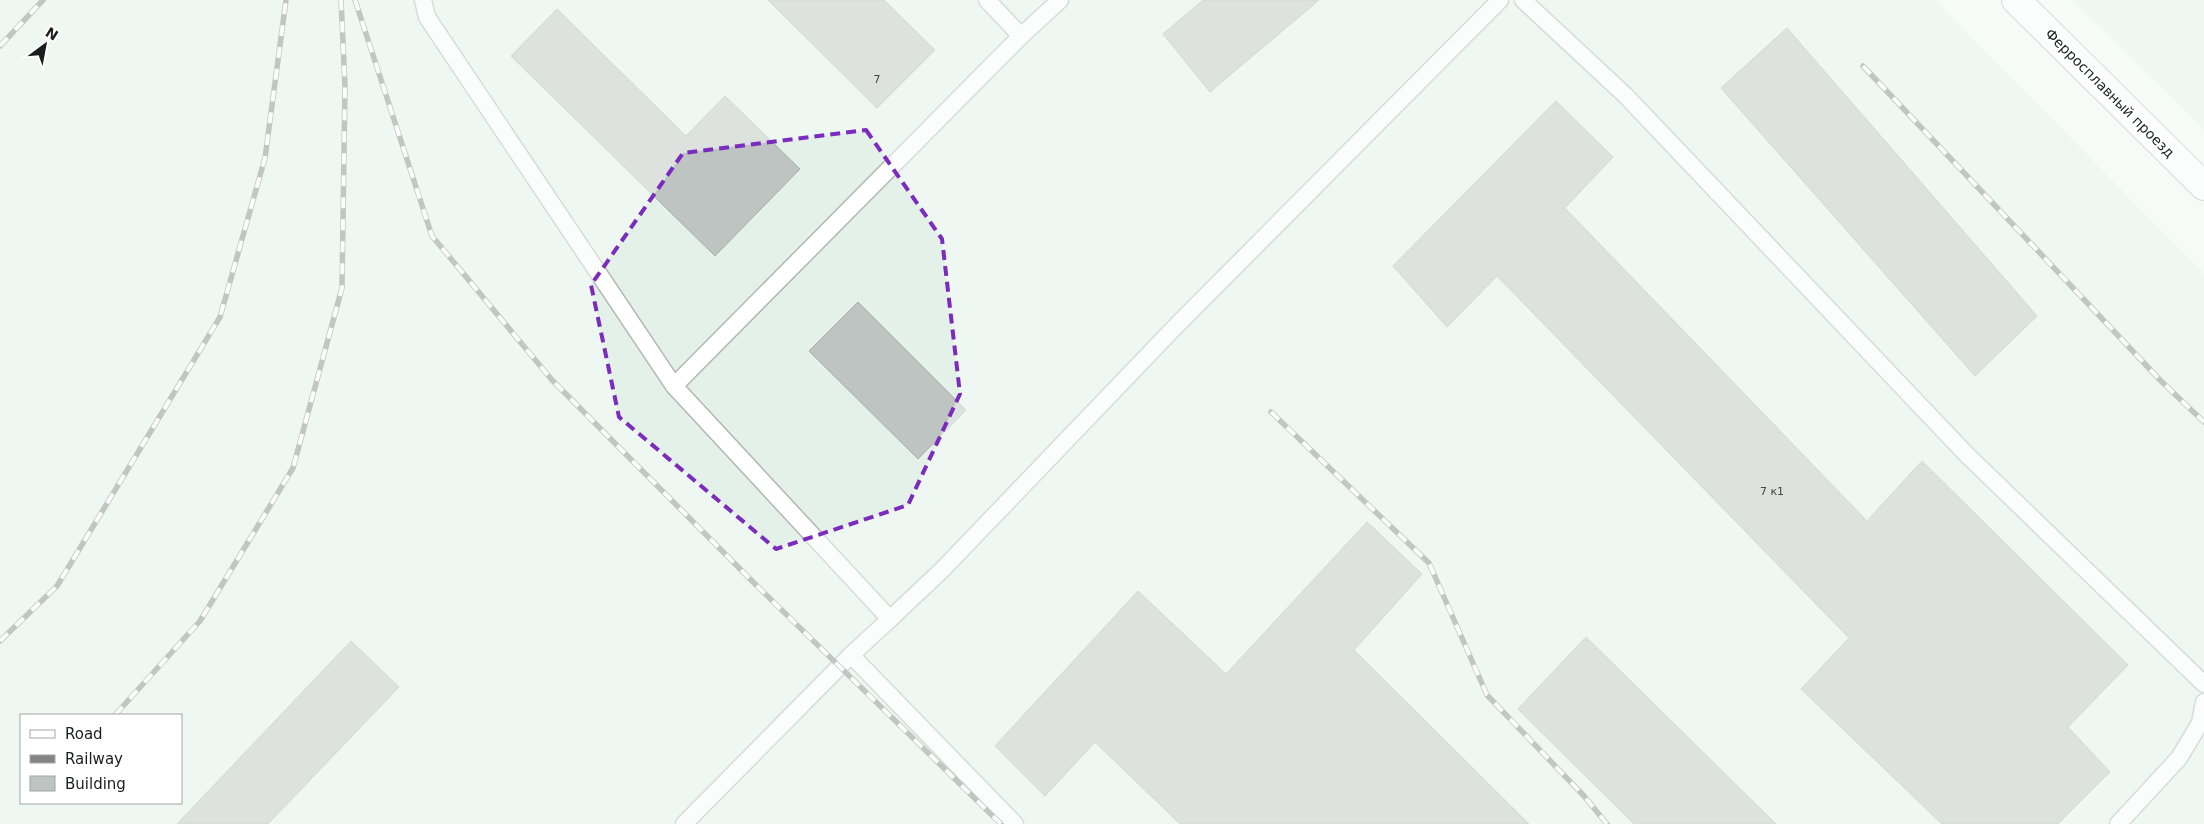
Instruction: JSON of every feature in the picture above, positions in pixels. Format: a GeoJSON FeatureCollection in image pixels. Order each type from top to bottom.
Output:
{"type":"FeatureCollection","features":[{"type":"Feature","properties":{"kind":"street","name":"Ферросплавный проезд"},"geometry":{"type":"LineString","coordinates":[[2016,0],[2204,186]]}},
{"type":"Feature","properties":{"kind":"lane"},"geometry":{"type":"LineString","coordinates":[[423,0],[427,18],[674,386],[890,619]]}},
{"type":"Feature","properties":{"kind":"lane"},"geometry":{"type":"LineString","coordinates":[[987,0],[1021,36]]}},
{"type":"Feature","properties":{"kind":"lane"},"geometry":{"type":"LineString","coordinates":[[674,386],[1021,36],[1060,0]]}},
{"type":"Feature","properties":{"kind":"lane"},"geometry":{"type":"LineString","coordinates":[[684,824],[851,655],[942,570],[1175,327],[1500,0]]}},
{"type":"Feature","properties":{"kind":"lane"},"geometry":{"type":"LineString","coordinates":[[1523,0],[1626,96],[1967,454],[2204,684]]}},
{"type":"Feature","properties":{"kind":"lane"},"geometry":{"type":"LineString","coordinates":[[851,655],[1015,824]]}},
{"type":"Feature","properties":{"kind":"lane"},"geometry":{"type":"LineString","coordinates":[[2118,824],[2179,758],[2202,723],[2204,702]]}},
{"type":"Feature","properties":{"kind":"highlighted area"},"geometry":{"type":"Polygon","coordinates":[[[866,130],[942,239],[960,394],[908,505],[776,549],[619,417],[591,285],[683,153],[866,130]]]}},
{"type":"Feature","properties":{"kind":"shaded area"},"geometry":{"type":"Polygon","coordinates":[[[0,0],[1935,0],[2204,274],[2204,824],[0,824],[0,0]]]}},
{"type":"Feature","properties":{"kind":"shaded area"},"geometry":{"type":"Polygon","coordinates":[[[2073,0],[2204,0],[2204,130],[2073,0]]]}},
{"type":"Feature","properties":{"kind":"building"},"geometry":{"type":"Polygon","coordinates":[[[768,0],[884,0],[935,50],[877,108],[768,0]]]}},
{"type":"Feature","properties":{"kind":"building"},"geometry":{"type":"Polygon","coordinates":[[[1203,0],[1319,0],[1210,92],[1163,34],[1203,0]]]}},
{"type":"Feature","properties":{"kind":"building"},"geometry":{"type":"Polygon","coordinates":[[[557,9],[686,136],[725,96],[800,169],[715,256],[511,56],[557,9]]]}},
{"type":"Feature","properties":{"kind":"building"},"geometry":{"type":"Polygon","coordinates":[[[1787,28],[2037,316],[1975,376],[1721,88],[1787,28]]]}},
{"type":"Feature","properties":{"kind":"building"},"geometry":{"type":"Polygon","coordinates":[[[1556,101],[1613,157],[1565,208],[1867,521],[1922,461],[2128,665],[2068,727],[2110,772],[2058,824],[1942,824],[1801,689],[1849,638],[1497,276],[1447,327],[1393,266],[1556,101]]]}},
{"type":"Feature","properties":{"kind":"building"},"geometry":{"type":"Polygon","coordinates":[[[858,302],[966,410],[918,459],[809,351],[858,302]]]}},
{"type":"Feature","properties":{"kind":"building"},"geometry":{"type":"Polygon","coordinates":[[[1367,522],[1422,574],[1354,650],[1529,824],[1180,824],[1095,742],[1045,796],[995,746],[1138,591],[1226,674],[1367,522]]]}},
{"type":"Feature","properties":{"kind":"building"},"geometry":{"type":"Polygon","coordinates":[[[1586,637],[1776,824],[1634,824],[1518,709],[1586,637]]]}},
{"type":"Feature","properties":{"kind":"building"},"geometry":{"type":"Polygon","coordinates":[[[351,641],[399,687],[268,824],[177,824],[351,641]]]}},
{"type":"Feature","properties":{"kind":"railway"},"geometry":{"type":"LineString","coordinates":[[0,46],[43,0]]}},
{"type":"Feature","properties":{"kind":"railway"},"geometry":{"type":"LineString","coordinates":[[0,641],[57,586],[220,317],[265,158],[286,0]]}},
{"type":"Feature","properties":{"kind":"railway"},"geometry":{"type":"LineString","coordinates":[[116,714],[200,621],[293,468],[342,288],[345,86],[341,0]]}},
{"type":"Feature","properties":{"kind":"railway"},"geometry":{"type":"LineString","coordinates":[[355,0],[432,236],[552,380],[753,582],[1001,824]]}},
{"type":"Feature","properties":{"kind":"railway"},"geometry":{"type":"LineString","coordinates":[[1863,66],[2162,382],[2204,422]]}},
{"type":"Feature","properties":{"kind":"railway"},"geometry":{"type":"LineString","coordinates":[[1271,412],[1429,563],[1487,695],[1584,796],[1607,824]]}}]}
